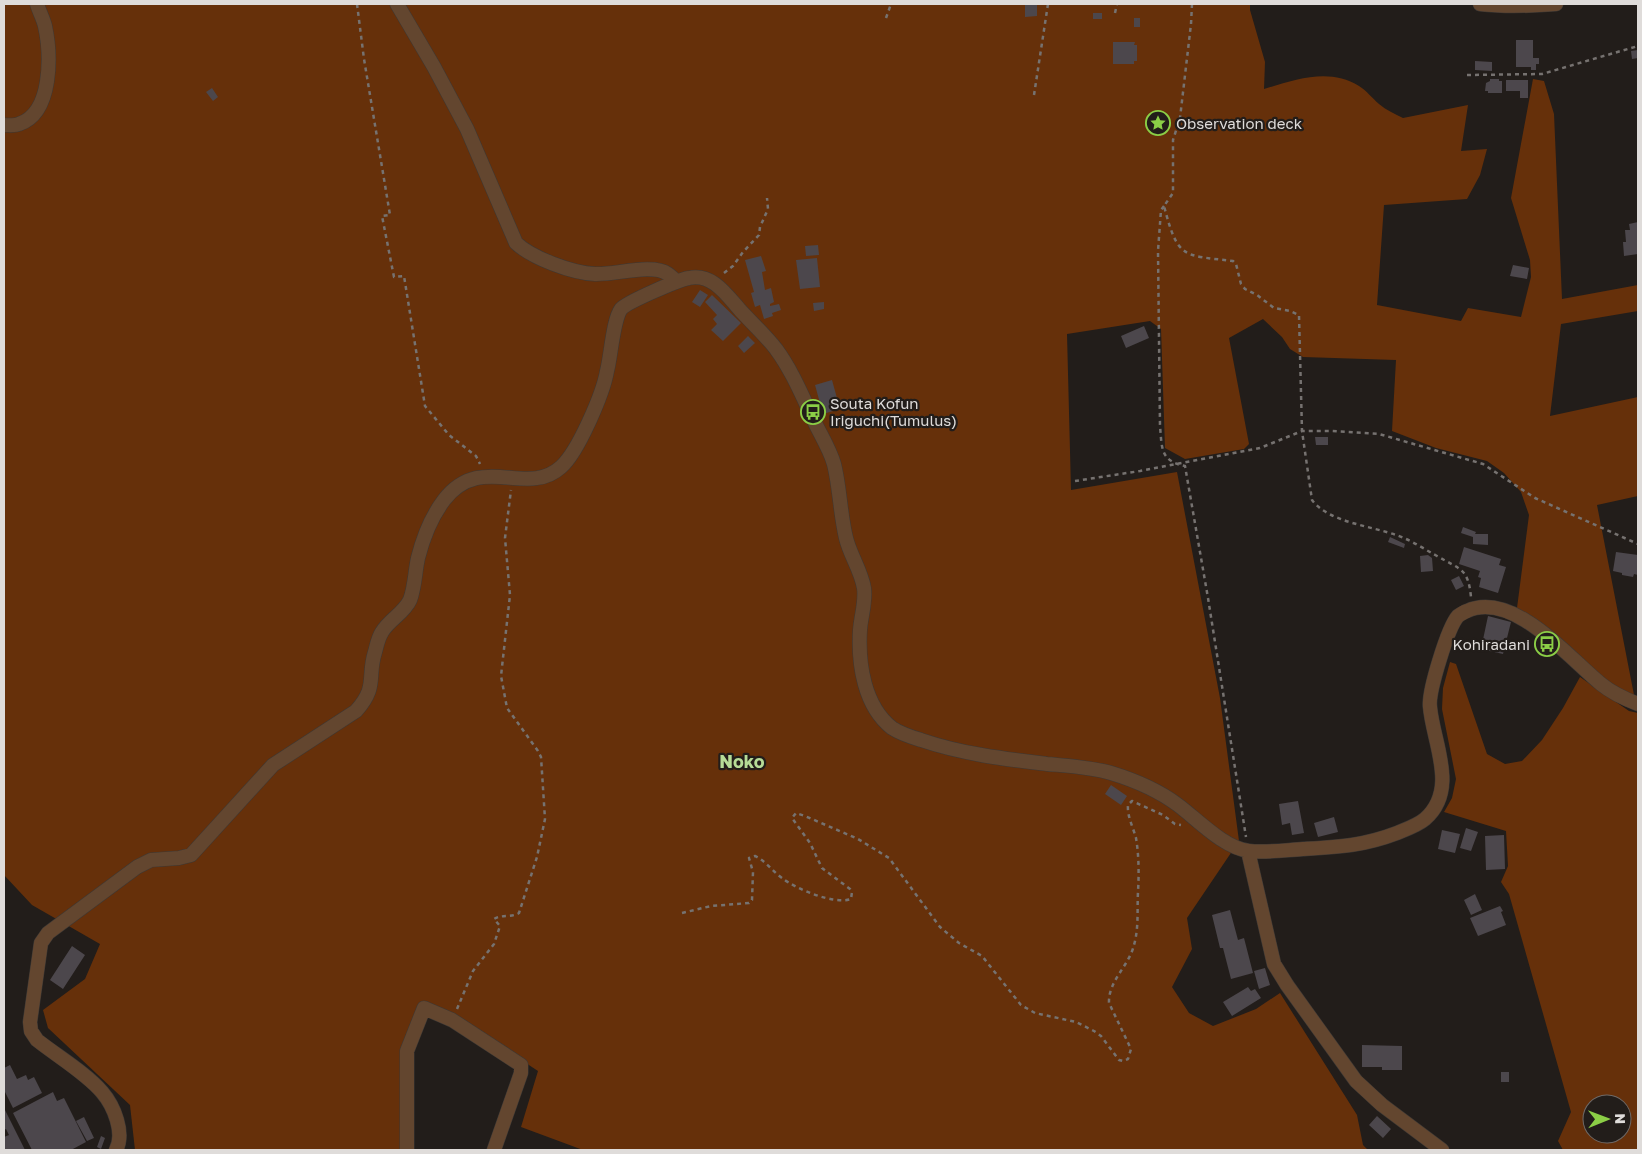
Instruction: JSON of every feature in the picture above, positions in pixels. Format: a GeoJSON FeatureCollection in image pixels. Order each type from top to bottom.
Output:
{"type":"FeatureCollection","features":[{"type":"Feature","properties":{"kind":"street"},"geometry":{"type":"LineString","coordinates":[[4,125],[17,125],[32,118],[42,101],[47,83],[48,44],[37,4]]}},
{"type":"Feature","properties":{"kind":"street"},"geometry":{"type":"LineString","coordinates":[[397,4],[467,129],[516,243],[525,251],[540,259],[593,274],[654,269],[668,273],[676,282]]}},
{"type":"Feature","properties":{"kind":"street"},"geometry":{"type":"LineString","coordinates":[[1480,4],[1516,6],[1556,4]]}},
{"type":"Feature","properties":{"kind":"street"},"geometry":{"type":"LineString","coordinates":[[116,1150],[120,1139],[119,1128],[103,1093],[90,1080],[37,1040],[31,1032],[30,1022],[41,944],[48,933],[137,866],[151,860],[179,858],[191,854],[273,765],[356,711],[366,701],[371,688],[372,658],[383,630],[408,604],[412,592],[417,560],[424,540],[446,496],[459,486],[479,476],[541,479],[554,472],[566,462],[599,400],[607,374],[617,318],[622,308],[633,299],[656,292],[689,278],[701,277],[713,282],[779,354],[833,460],[847,543],[864,588],[860,628],[860,666],[869,695],[881,716],[890,727],[902,734],[967,753],[1108,772],[1138,782],[1177,804],[1230,844],[1248,851],[1348,847],[1374,842],[1421,822],[1437,804],[1441,793],[1443,777],[1429,705],[1430,692],[1450,631],[1457,617],[1472,608],[1482,607],[1513,613],[1537,628],[1605,688],[1622,698],[1638,704]]}},
{"type":"Feature","properties":{"kind":"street"},"geometry":{"type":"LineString","coordinates":[[1248,851],[1274,964],[1287,985],[1356,1081],[1382,1105],[1442,1150]]}},
{"type":"Feature","properties":{"kind":"street"},"geometry":{"type":"LineString","coordinates":[[406,1150],[408,1052],[424,1008],[452,1020],[521,1065],[521,1073],[494,1150]]}},
{"type":"Feature","properties":{"kind":"path"},"geometry":{"type":"LineString","coordinates":[[358,4],[364,59],[390,215],[382,216],[394,277],[404,276],[425,406],[449,435],[476,456],[487,476]]}},
{"type":"Feature","properties":{"kind":"path"},"geometry":{"type":"LineString","coordinates":[[886,18],[891,4]]}},
{"type":"Feature","properties":{"kind":"path"},"geometry":{"type":"LineString","coordinates":[[1034,95],[1048,4]]}},
{"type":"Feature","properties":{"kind":"path"},"geometry":{"type":"LineString","coordinates":[[1115,13],[1117,4]]}},
{"type":"Feature","properties":{"kind":"path"},"geometry":{"type":"LineString","coordinates":[[1192,4],[1192,24],[1180,118],[1173,140],[1173,192],[1161,210],[1158,251],[1160,426],[1162,450],[1169,461],[1185,466],[1248,851]]}},
{"type":"Feature","properties":{"kind":"path"},"geometry":{"type":"LineString","coordinates":[[1467,75],[1542,74],[1638,46]]}},
{"type":"Feature","properties":{"kind":"path"},"geometry":{"type":"LineString","coordinates":[[713,282],[733,266],[758,235],[768,208],[767,198]]}},
{"type":"Feature","properties":{"kind":"path"},"geometry":{"type":"LineString","coordinates":[[1164,206],[1174,240],[1180,248],[1189,255],[1233,261],[1236,264],[1241,284],[1245,289],[1257,295],[1274,308],[1299,315],[1302,432],[1312,500],[1316,506],[1335,517],[1397,535],[1414,542],[1463,570],[1470,584],[1472,608]]}},
{"type":"Feature","properties":{"kind":"path"},"geometry":{"type":"LineString","coordinates":[[1075,481],[1260,448],[1302,432],[1331,431],[1379,434],[1483,464],[1535,498],[1638,544]]}},
{"type":"Feature","properties":{"kind":"path"},"geometry":{"type":"LineString","coordinates":[[452,1020],[473,971],[494,944],[500,926],[494,919],[497,917],[513,917],[519,913],[537,857],[545,820],[541,757],[507,708],[501,676],[510,595],[505,538],[513,477]]}},
{"type":"Feature","properties":{"kind":"path"},"geometry":{"type":"LineString","coordinates":[[682,913],[711,906],[749,903],[752,900],[753,872],[749,858],[755,856],[766,863],[782,878],[798,888],[837,900],[851,899],[852,892],[850,889],[822,868],[810,843],[792,818],[796,813],[805,816],[858,838],[889,858],[940,927],[958,943],[982,956],[1020,1005],[1035,1013],[1076,1022],[1094,1031],[1101,1036],[1119,1060],[1124,1061],[1128,1059],[1132,1049],[1109,1003],[1109,997],[1111,986],[1132,953],[1138,921],[1138,858],[1136,838],[1128,805],[1132,802],[1163,815],[1174,824],[1183,826],[1194,818]]}},
{"type":"Feature","properties":{"kind":"shaded area"},"geometry":{"type":"Polygon","coordinates":[[[4,4],[1250,4],[1250,10],[1265,62],[1264,89],[1299,79],[1324,76],[1336,77],[1348,80],[1359,86],[1382,106],[1403,118],[1468,105],[1461,151],[1487,149],[1480,175],[1467,199],[1384,205],[1377,305],[1461,321],[1468,308],[1521,317],[1531,277],[1530,260],[1511,198],[1533,79],[1544,81],[1554,114],[1562,299],[1638,285],[1638,311],[1561,324],[1550,416],[1638,397],[1638,496],[1597,505],[1635,700],[1611,686],[1517,608],[1529,515],[1521,492],[1504,473],[1487,461],[1436,448],[1392,431],[1396,360],[1303,357],[1290,349],[1282,337],[1263,319],[1229,338],[1249,444],[1244,449],[1185,459],[1165,448],[1161,329],[1150,321],[1067,334],[1071,490],[1177,472],[1220,698],[1239,841],[1187,918],[1192,949],[1172,987],[1189,1013],[1213,1026],[1256,1009],[1280,993],[1357,1115],[1363,1145],[1368,1150],[583,1150],[521,1127],[538,1071],[447,1011],[421,1002],[403,1052],[402,1150],[135,1150],[130,1105],[48,1028],[43,1010],[85,979],[100,944],[32,905],[4,875],[4,4]]]}},
{"type":"Feature","properties":{"kind":"shaded area"},"geometry":{"type":"Polygon","coordinates":[[[1450,662],[1456,664],[1487,754],[1505,764],[1522,761],[1542,740],[1580,677],[1629,711],[1638,713],[1638,1150],[1563,1150],[1558,1141],[1571,1112],[1509,894],[1501,882],[1508,866],[1506,831],[1444,812],[1452,798],[1456,779],[1442,709],[1443,688],[1450,662]]]}},
{"type":"Feature","properties":{"kind":"building"},"geometry":{"type":"Polygon","coordinates":[[[1025,4],[1037,4],[1037,16],[1025,17],[1025,4]]]}},
{"type":"Feature","properties":{"kind":"building"},"geometry":{"type":"Polygon","coordinates":[[[1093,13],[1102,13],[1102,19],[1093,19],[1093,13]]]}},
{"type":"Feature","properties":{"kind":"building"},"geometry":{"type":"Polygon","coordinates":[[[1134,18],[1140,18],[1140,27],[1134,27],[1134,18]]]}},
{"type":"Feature","properties":{"kind":"building"},"geometry":{"type":"Polygon","coordinates":[[[1516,40],[1533,40],[1533,58],[1539,58],[1536,70],[1531,70],[1531,67],[1516,67],[1516,40]]]}},
{"type":"Feature","properties":{"kind":"building"},"geometry":{"type":"Polygon","coordinates":[[[1113,42],[1135,42],[1134,45],[1137,45],[1137,61],[1134,61],[1134,64],[1113,64],[1113,42]]]}},
{"type":"Feature","properties":{"kind":"building"},"geometry":{"type":"Polygon","coordinates":[[[1638,50],[1638,58],[1632,59],[1631,51],[1638,50]]]}},
{"type":"Feature","properties":{"kind":"building"},"geometry":{"type":"Polygon","coordinates":[[[1475,61],[1492,62],[1492,71],[1475,70],[1475,61]]]}},
{"type":"Feature","properties":{"kind":"building"},"geometry":{"type":"Polygon","coordinates":[[[1490,79],[1502,81],[1502,93],[1488,93],[1488,91],[1485,91],[1486,83],[1490,79]]]}},
{"type":"Feature","properties":{"kind":"building"},"geometry":{"type":"Polygon","coordinates":[[[1506,80],[1528,80],[1528,98],[1520,98],[1520,91],[1506,91],[1506,80]]]}},
{"type":"Feature","properties":{"kind":"building"},"geometry":{"type":"Polygon","coordinates":[[[212,88],[218,97],[213,101],[206,92],[212,88]]]}},
{"type":"Feature","properties":{"kind":"building"},"geometry":{"type":"Polygon","coordinates":[[[1638,222],[1638,254],[1624,256],[1623,242],[1626,242],[1625,230],[1630,230],[1629,224],[1638,222]]]}},
{"type":"Feature","properties":{"kind":"building"},"geometry":{"type":"Polygon","coordinates":[[[818,245],[819,255],[806,256],[805,246],[818,245]]]}},
{"type":"Feature","properties":{"kind":"building"},"geometry":{"type":"Polygon","coordinates":[[[761,256],[766,271],[762,272],[765,290],[771,288],[774,302],[770,306],[779,304],[781,310],[772,313],[773,316],[764,319],[760,305],[755,307],[751,293],[754,292],[745,260],[761,256]]]}},
{"type":"Feature","properties":{"kind":"building"},"geometry":{"type":"Polygon","coordinates":[[[817,258],[820,287],[800,289],[796,260],[817,258]]]}},
{"type":"Feature","properties":{"kind":"building"},"geometry":{"type":"Polygon","coordinates":[[[1513,265],[1529,268],[1527,279],[1510,276],[1513,265]]]}},
{"type":"Feature","properties":{"kind":"building"},"geometry":{"type":"Polygon","coordinates":[[[700,290],[708,295],[700,307],[692,302],[700,290]]]}},
{"type":"Feature","properties":{"kind":"building"},"geometry":{"type":"Polygon","coordinates":[[[712,295],[741,323],[723,341],[711,330],[717,324],[713,319],[717,315],[705,302],[712,295]]]}},
{"type":"Feature","properties":{"kind":"building"},"geometry":{"type":"Polygon","coordinates":[[[824,302],[824,309],[814,311],[813,303],[824,302]]]}},
{"type":"Feature","properties":{"kind":"building"},"geometry":{"type":"Polygon","coordinates":[[[1144,326],[1149,338],[1126,348],[1121,336],[1144,326]]]}},
{"type":"Feature","properties":{"kind":"building"},"geometry":{"type":"Polygon","coordinates":[[[748,336],[755,343],[744,353],[738,346],[748,336]]]}},
{"type":"Feature","properties":{"kind":"building"},"geometry":{"type":"Polygon","coordinates":[[[832,380],[840,409],[823,414],[815,385],[832,380]]]}},
{"type":"Feature","properties":{"kind":"building"},"geometry":{"type":"Polygon","coordinates":[[[1315,437],[1328,437],[1328,445],[1316,445],[1315,437]]]}},
{"type":"Feature","properties":{"kind":"building"},"geometry":{"type":"Polygon","coordinates":[[[1463,527],[1476,532],[1475,534],[1488,534],[1488,545],[1473,544],[1473,537],[1461,533],[1463,527]]]}},
{"type":"Feature","properties":{"kind":"building"},"geometry":{"type":"Polygon","coordinates":[[[1390,537],[1405,544],[1404,548],[1388,542],[1390,537]]]}},
{"type":"Feature","properties":{"kind":"building"},"geometry":{"type":"Polygon","coordinates":[[[1464,547],[1501,559],[1499,565],[1506,567],[1498,593],[1479,587],[1481,578],[1478,577],[1480,571],[1459,564],[1464,547]]]}},
{"type":"Feature","properties":{"kind":"building"},"geometry":{"type":"Polygon","coordinates":[[[1616,552],[1638,555],[1638,575],[1634,574],[1633,577],[1613,571],[1616,552]]]}},
{"type":"Feature","properties":{"kind":"building"},"geometry":{"type":"Polygon","coordinates":[[[1428,555],[1432,558],[1433,571],[1421,572],[1420,556],[1428,555]]]}},
{"type":"Feature","properties":{"kind":"building"},"geometry":{"type":"Polygon","coordinates":[[[1459,576],[1464,586],[1456,590],[1451,580],[1459,576]]]}},
{"type":"Feature","properties":{"kind":"building"},"geometry":{"type":"Polygon","coordinates":[[[1488,616],[1511,622],[1503,654],[1481,649],[1488,616]]]}},
{"type":"Feature","properties":{"kind":"building"},"geometry":{"type":"Polygon","coordinates":[[[1111,785],[1127,796],[1121,805],[1105,794],[1111,785]]]}},
{"type":"Feature","properties":{"kind":"building"},"geometry":{"type":"Polygon","coordinates":[[[1298,801],[1304,833],[1292,835],[1290,823],[1282,825],[1279,804],[1298,801]]]}},
{"type":"Feature","properties":{"kind":"building"},"geometry":{"type":"Polygon","coordinates":[[[1334,817],[1338,832],[1318,837],[1314,823],[1334,817]]]}},
{"type":"Feature","properties":{"kind":"building"},"geometry":{"type":"Polygon","coordinates":[[[1466,828],[1478,832],[1471,851],[1460,848],[1466,828]]]}},
{"type":"Feature","properties":{"kind":"building"},"geometry":{"type":"Polygon","coordinates":[[[1442,830],[1460,834],[1455,853],[1438,849],[1442,830]]]}},
{"type":"Feature","properties":{"kind":"building"},"geometry":{"type":"Polygon","coordinates":[[[1504,835],[1505,869],[1486,870],[1485,836],[1504,835]]]}},
{"type":"Feature","properties":{"kind":"building"},"geometry":{"type":"Polygon","coordinates":[[[1475,894],[1482,910],[1471,915],[1464,900],[1475,894]]]}},
{"type":"Feature","properties":{"kind":"building"},"geometry":{"type":"Polygon","coordinates":[[[1500,906],[1506,925],[1478,936],[1470,918],[1500,906]]]}},
{"type":"Feature","properties":{"kind":"building"},"geometry":{"type":"Polygon","coordinates":[[[1230,910],[1238,940],[1244,938],[1253,973],[1231,979],[1223,948],[1220,948],[1212,915],[1230,910]]]}},
{"type":"Feature","properties":{"kind":"building"},"geometry":{"type":"Polygon","coordinates":[[[72,946],[85,955],[63,989],[50,980],[72,946]]]}},
{"type":"Feature","properties":{"kind":"building"},"geometry":{"type":"Polygon","coordinates":[[[1265,968],[1270,985],[1259,989],[1254,971],[1265,968]]]}},
{"type":"Feature","properties":{"kind":"building"},"geometry":{"type":"Polygon","coordinates":[[[1248,987],[1251,991],[1255,989],[1261,998],[1232,1016],[1223,1002],[1248,987]]]}},
{"type":"Feature","properties":{"kind":"building"},"geometry":{"type":"Polygon","coordinates":[[[1362,1045],[1402,1046],[1402,1070],[1362,1067],[1362,1045]]]}},
{"type":"Feature","properties":{"kind":"building"},"geometry":{"type":"Polygon","coordinates":[[[10,1065],[17,1079],[26,1075],[28,1080],[34,1077],[42,1093],[13,1108],[4,1090],[4,1068],[10,1065]]]}},
{"type":"Feature","properties":{"kind":"building"},"geometry":{"type":"Polygon","coordinates":[[[1501,1072],[1509,1072],[1509,1082],[1501,1082],[1501,1072]]]}},
{"type":"Feature","properties":{"kind":"building"},"geometry":{"type":"Polygon","coordinates":[[[53,1092],[57,1101],[64,1098],[86,1142],[71,1150],[32,1150],[13,1113],[53,1092]]]}},
{"type":"Feature","properties":{"kind":"building"},"geometry":{"type":"Polygon","coordinates":[[[4,1108],[25,1150],[4,1150],[4,1137],[9,1135],[6,1129],[4,1130],[4,1108]]]}},
{"type":"Feature","properties":{"kind":"building"},"geometry":{"type":"Polygon","coordinates":[[[1377,1116],[1391,1129],[1383,1138],[1369,1125],[1377,1116]]]}},
{"type":"Feature","properties":{"kind":"building"},"geometry":{"type":"Polygon","coordinates":[[[84,1117],[94,1138],[87,1141],[76,1121],[84,1117]]]}},
{"type":"Feature","properties":{"kind":"building"},"geometry":{"type":"Polygon","coordinates":[[[101,1136],[105,1138],[101,1149],[97,1147],[101,1136]]]}},
{"type":"Feature","properties":{"kind":"place","name":"Observation deck"},"geometry":{"type":"Point","coordinates":[1158,123]}},
{"type":"Feature","properties":{"kind":"place","name":"Souta Kofun Iriguchi(Tumulus)"},"geometry":{"type":"Point","coordinates":[813,412]}},
{"type":"Feature","properties":{"kind":"place","name":"Kohiradani"},"geometry":{"type":"Point","coordinates":[1547,644]}},
{"type":"Feature","properties":{"kind":"district","name":"Noko"},"geometry":{"type":"Point","coordinates":[742,761]}}]}
